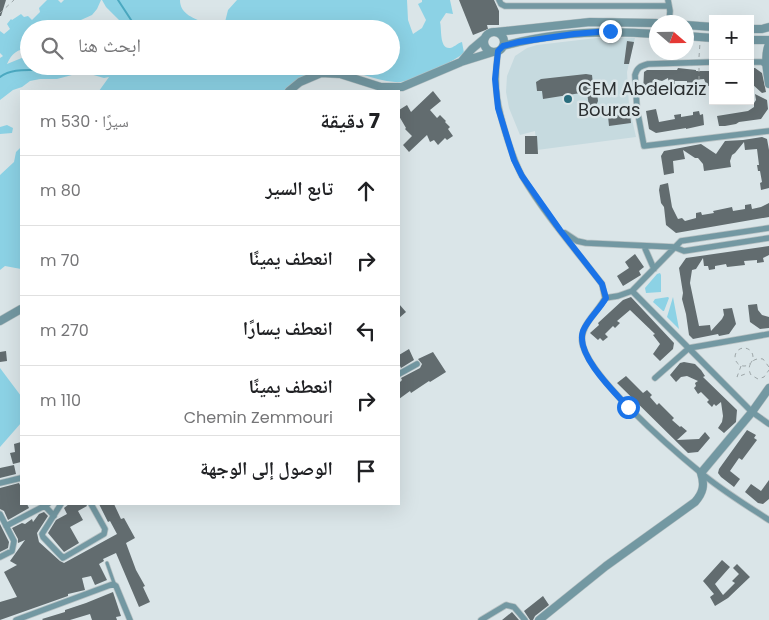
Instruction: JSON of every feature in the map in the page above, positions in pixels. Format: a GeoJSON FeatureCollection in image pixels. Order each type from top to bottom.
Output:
{"type":"FeatureCollection","features":[{"type":"Feature","properties":{"kind":"street"},"geometry":{"type":"LineString","coordinates":[[498,0],[505,6],[668,3]]}},
{"type":"Feature","properties":{"kind":"street"},"geometry":{"type":"LineString","coordinates":[[461,62],[489,33],[590,22],[649,23]]}},
{"type":"Feature","properties":{"kind":"street"},"geometry":{"type":"LineString","coordinates":[[694,26],[709,27]]}},
{"type":"Feature","properties":{"kind":"street"},"geometry":{"type":"LineString","coordinates":[[754,29],[769,28],[769,41],[766,52],[769,84]]}},
{"type":"Feature","properties":{"kind":"street"},"geometry":{"type":"LineString","coordinates":[[343,75],[381,87],[402,87],[461,62],[527,40],[592,31],[649,34]]}},
{"type":"Feature","properties":{"kind":"street"},"geometry":{"type":"LineString","coordinates":[[496,32],[502,36],[504,42],[498,50],[495,79],[498,108],[514,160],[522,176],[560,230],[602,284],[606,298]]}},
{"type":"Feature","properties":{"kind":"street"},"geometry":{"type":"LineString","coordinates":[[694,37],[709,38]]}},
{"type":"Feature","properties":{"kind":"street"},"geometry":{"type":"LineString","coordinates":[[485,38],[486,48],[498,50]]}},
{"type":"Feature","properties":{"kind":"street"},"geometry":{"type":"LineString","coordinates":[[754,40],[769,41]]}},
{"type":"Feature","properties":{"kind":"street"},"geometry":{"type":"LineString","coordinates":[[709,62],[648,64],[636,70],[637,109],[644,146],[769,131]]}},
{"type":"Feature","properties":{"kind":"street"},"geometry":{"type":"LineString","coordinates":[[754,62],[762,62],[766,65]]}},
{"type":"Feature","properties":{"kind":"street"},"geometry":{"type":"LineString","coordinates":[[291,90],[300,82],[317,75]]}},
{"type":"Feature","properties":{"kind":"street"},"geometry":{"type":"LineString","coordinates":[[768,518],[701,473],[628,407],[599,374],[582,342],[583,332],[606,298],[632,291],[681,241],[769,228]]}},
{"type":"Feature","properties":{"kind":"street"},"geometry":{"type":"LineString","coordinates":[[560,230],[586,243],[674,247],[684,251],[769,238]]}},
{"type":"Feature","properties":{"kind":"street"},"geometry":{"type":"LineString","coordinates":[[644,246],[654,269]]}},
{"type":"Feature","properties":{"kind":"street"},"geometry":{"type":"LineString","coordinates":[[632,291],[752,412],[769,424]]}},
{"type":"Feature","properties":{"kind":"street"},"geometry":{"type":"LineString","coordinates":[[0,321],[20,310]]}},
{"type":"Feature","properties":{"kind":"street"},"geometry":{"type":"LineString","coordinates":[[655,378],[689,348],[769,334]]}},
{"type":"Feature","properties":{"kind":"street"},"geometry":{"type":"LineString","coordinates":[[400,373],[417,364]]}},
{"type":"Feature","properties":{"kind":"street"},"geometry":{"type":"LineString","coordinates":[[701,473],[752,412],[769,388]]}},
{"type":"Feature","properties":{"kind":"street"},"geometry":{"type":"LineString","coordinates":[[539,620],[606,566],[695,502],[702,491],[704,482],[701,473]]}},
{"type":"Feature","properties":{"kind":"street"},"geometry":{"type":"LineString","coordinates":[[0,484],[20,478]]}},
{"type":"Feature","properties":{"kind":"street"},"geometry":{"type":"LineString","coordinates":[[6,526],[46,505],[54,516]]}},
{"type":"Feature","properties":{"kind":"street"},"geometry":{"type":"LineString","coordinates":[[60,505],[42,534],[63,558],[104,534],[105,529],[92,505]]}},
{"type":"Feature","properties":{"kind":"street"},"geometry":{"type":"LineString","coordinates":[[0,514],[14,541],[12,551],[0,557]]}},
{"type":"Feature","properties":{"kind":"street"},"geometry":{"type":"LineString","coordinates":[[16,620],[113,584],[116,586],[130,620],[137,620]]}},
{"type":"Feature","properties":{"kind":"street"},"geometry":{"type":"LineString","coordinates":[[481,620],[506,605],[514,607],[525,620]]}},
{"type":"Feature","properties":{"kind":"lane"},"geometry":{"type":"LineString","coordinates":[[107,563],[115,584]]}},
{"type":"Feature","properties":{"kind":"path"},"geometry":{"type":"LineString","coordinates":[[0,13],[14,0]]}},
{"type":"Feature","properties":{"kind":"path"},"geometry":{"type":"LineString","coordinates":[[751,362],[750,373],[754,378],[761,379],[767,375],[769,368],[767,362],[760,358],[751,362],[747,365],[741,365],[736,362],[737,352],[743,348],[749,350],[752,354],[751,362]]}},
{"type":"Feature","properties":{"kind":"path"},"geometry":{"type":"LineString","coordinates":[[741,365],[737,377],[750,373]]}},
{"type":"Feature","properties":{"kind":"shaded area"},"geometry":{"type":"Polygon","coordinates":[[[47,0],[58,0],[61,3],[64,0],[101,0],[92,15],[81,20],[32,20],[40,12],[39,8],[47,0]]]}},
{"type":"Feature","properties":{"kind":"shaded area"},"geometry":{"type":"Polygon","coordinates":[[[102,0],[180,0],[185,13],[197,20],[119,20],[102,0]]]}},
{"type":"Feature","properties":{"kind":"shaded area"},"geometry":{"type":"Polygon","coordinates":[[[237,0],[407,0],[408,20],[413,34],[422,28],[426,20],[418,4],[422,0],[450,0],[453,14],[446,13],[440,22],[443,42],[446,47],[450,48],[462,42],[464,53],[431,72],[411,80],[395,82],[364,75],[400,75],[400,20],[226,20],[228,10],[237,0]]]}},
{"type":"Feature","properties":{"kind":"shaded area"},"geometry":{"type":"Polygon","coordinates":[[[21,14],[24,17],[28,16],[32,20],[20,20],[20,50],[15,52],[7,64],[20,59],[20,75],[72,75],[57,79],[30,81],[0,100],[0,58],[3,56],[0,53],[0,31],[4,34],[10,29],[7,24],[11,19],[21,14]]]}},
{"type":"Feature","properties":{"kind":"shaded area","name":"CEM Abdelaziz Bouras"},"geometry":{"type":"Polygon","coordinates":[[[605,37],[635,38],[627,72],[629,106],[636,137],[537,150],[535,131],[520,135],[509,108],[506,92],[507,76],[515,56],[527,48],[537,45],[605,37]]]}},
{"type":"Feature","properties":{"kind":"shaded area"},"geometry":{"type":"Polygon","coordinates":[[[94,75],[306,75],[285,90],[100,90],[109,77],[104,78],[94,75]]]}},
{"type":"Feature","properties":{"kind":"shaded area"},"geometry":{"type":"Polygon","coordinates":[[[7,125],[13,128],[12,133],[0,134],[0,127],[7,125]]]}},
{"type":"Feature","properties":{"kind":"shaded area"},"geometry":{"type":"Polygon","coordinates":[[[20,148],[20,269],[5,266],[0,270],[0,175],[14,162],[16,152],[20,148]]]}},
{"type":"Feature","properties":{"kind":"shaded area"},"geometry":{"type":"Polygon","coordinates":[[[660,273],[661,292],[646,293],[645,288],[660,273]]]}},
{"type":"Feature","properties":{"kind":"shaded area"},"geometry":{"type":"Polygon","coordinates":[[[668,297],[664,311],[653,302],[655,299],[668,297]]]}},
{"type":"Feature","properties":{"kind":"shaded area"},"geometry":{"type":"Polygon","coordinates":[[[673,297],[679,329],[667,317],[673,297]]]}},
{"type":"Feature","properties":{"kind":"shaded area"},"geometry":{"type":"Polygon","coordinates":[[[0,368],[20,395],[20,424],[0,447],[0,368]]]}},
{"type":"Feature","properties":{"kind":"building"},"geometry":{"type":"Polygon","coordinates":[[[0,0],[6,0],[1,16],[0,16],[0,0]]]}},
{"type":"Feature","properties":{"kind":"building"},"geometry":{"type":"Polygon","coordinates":[[[459,0],[494,0],[499,11],[499,25],[487,25],[488,29],[473,35],[459,0]]]}},
{"type":"Feature","properties":{"kind":"building"},"geometry":{"type":"Polygon","coordinates":[[[627,41],[634,42],[629,64],[624,64],[627,41]]]}},
{"type":"Feature","properties":{"kind":"building"},"geometry":{"type":"Polygon","coordinates":[[[678,68],[709,71],[709,86],[707,86],[704,79],[694,80],[694,83],[687,84],[687,81],[675,81],[675,84],[669,84],[668,78],[662,81],[654,79],[654,93],[643,93],[644,72],[647,70],[677,70],[678,68]]]}},
{"type":"Feature","properties":{"kind":"building"},"geometry":{"type":"Polygon","coordinates":[[[754,68],[762,73],[766,92],[762,93],[754,86],[754,68]]]}},
{"type":"Feature","properties":{"kind":"building"},"geometry":{"type":"Polygon","coordinates":[[[592,75],[593,84],[596,84],[598,101],[596,106],[589,107],[587,92],[543,99],[542,91],[537,91],[536,82],[541,79],[592,75]]]}},
{"type":"Feature","properties":{"kind":"building"},"geometry":{"type":"Polygon","coordinates":[[[433,91],[441,101],[430,110],[437,118],[440,115],[446,121],[450,127],[448,129],[453,136],[447,140],[445,138],[438,145],[434,140],[430,142],[427,135],[409,152],[403,145],[412,136],[405,129],[400,118],[400,109],[407,105],[411,112],[433,91]]]}},
{"type":"Feature","properties":{"kind":"building"},"geometry":{"type":"Polygon","coordinates":[[[755,94],[767,100],[768,109],[761,119],[719,126],[717,116],[748,111],[754,107],[755,94]]]}},
{"type":"Feature","properties":{"kind":"building"},"geometry":{"type":"Polygon","coordinates":[[[656,109],[659,122],[675,119],[674,115],[681,114],[681,117],[693,115],[693,112],[699,111],[700,115],[703,114],[704,125],[656,133],[649,129],[646,111],[656,109]]]}},
{"type":"Feature","properties":{"kind":"building"},"geometry":{"type":"Polygon","coordinates":[[[630,113],[631,123],[609,126],[608,116],[630,113]]]}},
{"type":"Feature","properties":{"kind":"building"},"geometry":{"type":"Polygon","coordinates":[[[525,136],[537,136],[538,154],[525,154],[525,136]]]}},
{"type":"Feature","properties":{"kind":"building"},"geometry":{"type":"Polygon","coordinates":[[[762,137],[767,139],[769,150],[769,188],[761,190],[760,183],[762,182],[757,165],[759,165],[757,149],[745,150],[744,142],[732,155],[731,167],[704,171],[703,164],[698,158],[683,150],[685,159],[673,161],[674,173],[664,175],[661,156],[664,151],[701,144],[716,154],[725,141],[762,137]]]}},
{"type":"Feature","properties":{"kind":"building"},"geometry":{"type":"Polygon","coordinates":[[[668,183],[672,207],[678,219],[682,218],[685,221],[696,218],[696,213],[701,212],[702,215],[714,213],[713,211],[732,207],[733,211],[745,209],[745,205],[751,204],[752,209],[769,203],[769,217],[676,233],[666,225],[664,207],[661,203],[660,185],[668,183]]]}},
{"type":"Feature","properties":{"kind":"building"},"geometry":{"type":"Polygon","coordinates":[[[769,246],[769,255],[763,258],[764,262],[757,263],[757,260],[744,261],[745,265],[727,267],[726,264],[715,266],[715,269],[709,270],[708,266],[704,266],[703,258],[696,269],[692,270],[690,283],[699,326],[710,325],[711,331],[722,319],[724,315],[723,309],[732,308],[736,324],[729,334],[719,336],[718,334],[693,339],[689,335],[682,299],[683,293],[679,268],[686,258],[769,246]]]}},
{"type":"Feature","properties":{"kind":"building"},"geometry":{"type":"Polygon","coordinates":[[[635,254],[644,267],[639,271],[641,275],[623,286],[617,276],[629,268],[625,262],[635,254]]]}},
{"type":"Feature","properties":{"kind":"building"},"geometry":{"type":"Polygon","coordinates":[[[631,297],[674,343],[673,349],[660,361],[653,354],[660,344],[653,335],[655,334],[630,310],[617,321],[620,323],[615,328],[613,326],[605,334],[608,337],[603,341],[600,338],[598,340],[590,333],[623,300],[631,297]]]}},
{"type":"Feature","properties":{"kind":"building"},"geometry":{"type":"Polygon","coordinates":[[[757,304],[758,310],[762,315],[769,317],[769,328],[760,329],[750,322],[748,305],[757,304]]]}},
{"type":"Feature","properties":{"kind":"building"},"geometry":{"type":"Polygon","coordinates":[[[400,305],[406,312],[400,317],[400,305]]]}},
{"type":"Feature","properties":{"kind":"building"},"geometry":{"type":"Polygon","coordinates":[[[409,349],[414,360],[401,368],[400,354],[409,349]]]}},
{"type":"Feature","properties":{"kind":"building"},"geometry":{"type":"Polygon","coordinates":[[[6,351],[7,361],[0,362],[0,352],[6,351]]]}},
{"type":"Feature","properties":{"kind":"building"},"geometry":{"type":"Polygon","coordinates":[[[433,352],[446,372],[400,398],[401,378],[420,368],[422,364],[418,359],[433,352]]]}},
{"type":"Feature","properties":{"kind":"building"},"geometry":{"type":"Polygon","coordinates":[[[680,363],[695,364],[705,376],[703,377],[737,410],[736,422],[724,433],[718,428],[723,416],[721,402],[716,406],[714,404],[712,407],[707,402],[709,400],[701,392],[698,394],[694,388],[696,386],[695,383],[698,381],[687,376],[681,377],[676,382],[670,375],[680,363]]]}},
{"type":"Feature","properties":{"kind":"building"},"geometry":{"type":"Polygon","coordinates":[[[626,376],[643,393],[647,390],[657,405],[659,403],[674,418],[672,420],[687,431],[677,440],[699,439],[705,432],[710,438],[698,452],[688,453],[617,383],[626,376]]]}},
{"type":"Feature","properties":{"kind":"building"},"geometry":{"type":"Polygon","coordinates":[[[747,430],[756,435],[754,438],[757,440],[742,460],[739,458],[730,471],[740,479],[734,487],[718,473],[747,430]]]}},
{"type":"Feature","properties":{"kind":"building"},"geometry":{"type":"Polygon","coordinates":[[[20,442],[20,462],[13,464],[10,453],[15,452],[14,444],[20,442]]]}},
{"type":"Feature","properties":{"kind":"building"},"geometry":{"type":"Polygon","coordinates":[[[14,465],[16,474],[0,478],[0,468],[14,465]]]}},
{"type":"Feature","properties":{"kind":"building"},"geometry":{"type":"Polygon","coordinates":[[[769,480],[769,499],[763,504],[758,503],[745,492],[751,484],[761,491],[769,480]]]}},
{"type":"Feature","properties":{"kind":"building"},"geometry":{"type":"Polygon","coordinates":[[[19,483],[20,505],[28,505],[29,508],[8,520],[4,511],[0,509],[0,488],[19,483]]]}},
{"type":"Feature","properties":{"kind":"building"},"geometry":{"type":"Polygon","coordinates":[[[68,505],[87,506],[78,511],[83,520],[70,527],[79,543],[64,552],[48,533],[56,520],[67,514],[64,508],[68,505]]]}},
{"type":"Feature","properties":{"kind":"building"},"geometry":{"type":"Polygon","coordinates":[[[100,505],[114,505],[121,519],[124,518],[135,538],[126,543],[150,602],[139,607],[116,553],[103,559],[104,561],[99,564],[107,580],[95,585],[91,576],[82,578],[85,590],[68,594],[68,596],[0,620],[0,602],[17,597],[4,572],[17,565],[10,561],[25,540],[18,543],[12,528],[22,523],[25,524],[32,519],[33,522],[39,514],[44,512],[48,516],[37,533],[39,542],[64,563],[117,534],[110,521],[108,522],[100,505]]]}},
{"type":"Feature","properties":{"kind":"building"},"geometry":{"type":"Polygon","coordinates":[[[0,524],[9,542],[8,548],[0,552],[0,524]]]}},
{"type":"Feature","properties":{"kind":"building"},"geometry":{"type":"Polygon","coordinates":[[[722,560],[730,567],[715,584],[723,595],[735,583],[732,581],[739,574],[733,568],[737,564],[750,577],[728,598],[715,606],[710,597],[714,594],[703,581],[722,560]]]}},
{"type":"Feature","properties":{"kind":"building"},"geometry":{"type":"Polygon","coordinates":[[[113,592],[121,616],[116,617],[117,620],[92,620],[90,614],[70,620],[42,619],[65,612],[65,610],[113,592]]]}},
{"type":"Feature","properties":{"kind":"building"},"geometry":{"type":"Polygon","coordinates":[[[543,596],[549,605],[535,616],[533,620],[530,620],[524,611],[543,596]]]}},
{"type":"Feature","properties":{"kind":"building"},"geometry":{"type":"Polygon","coordinates":[[[512,612],[519,620],[502,620],[512,612]]]}},
{"type":"Feature","properties":{"kind":"waterway"},"geometry":{"type":"LineString","coordinates":[[118,0],[131,20]]}},
{"type":"Feature","properties":{"kind":"waterway"},"geometry":{"type":"LineString","coordinates":[[0,77],[10,72],[20,70]]}},
{"type":"Feature","properties":{"kind":"place","name":"CEM Abdelaziz Bouras"},"geometry":{"type":"Point","coordinates":[568,99]}},
{"type":"Feature","properties":{"kind":"route"},"geometry":{"type":"LineString","coordinates":[[610,31],[592,31],[503,46],[498,51],[495,79],[498,108],[514,160],[522,176],[534,195],[602,284],[606,298],[583,332],[582,342],[599,374],[628,407]]}}]}
